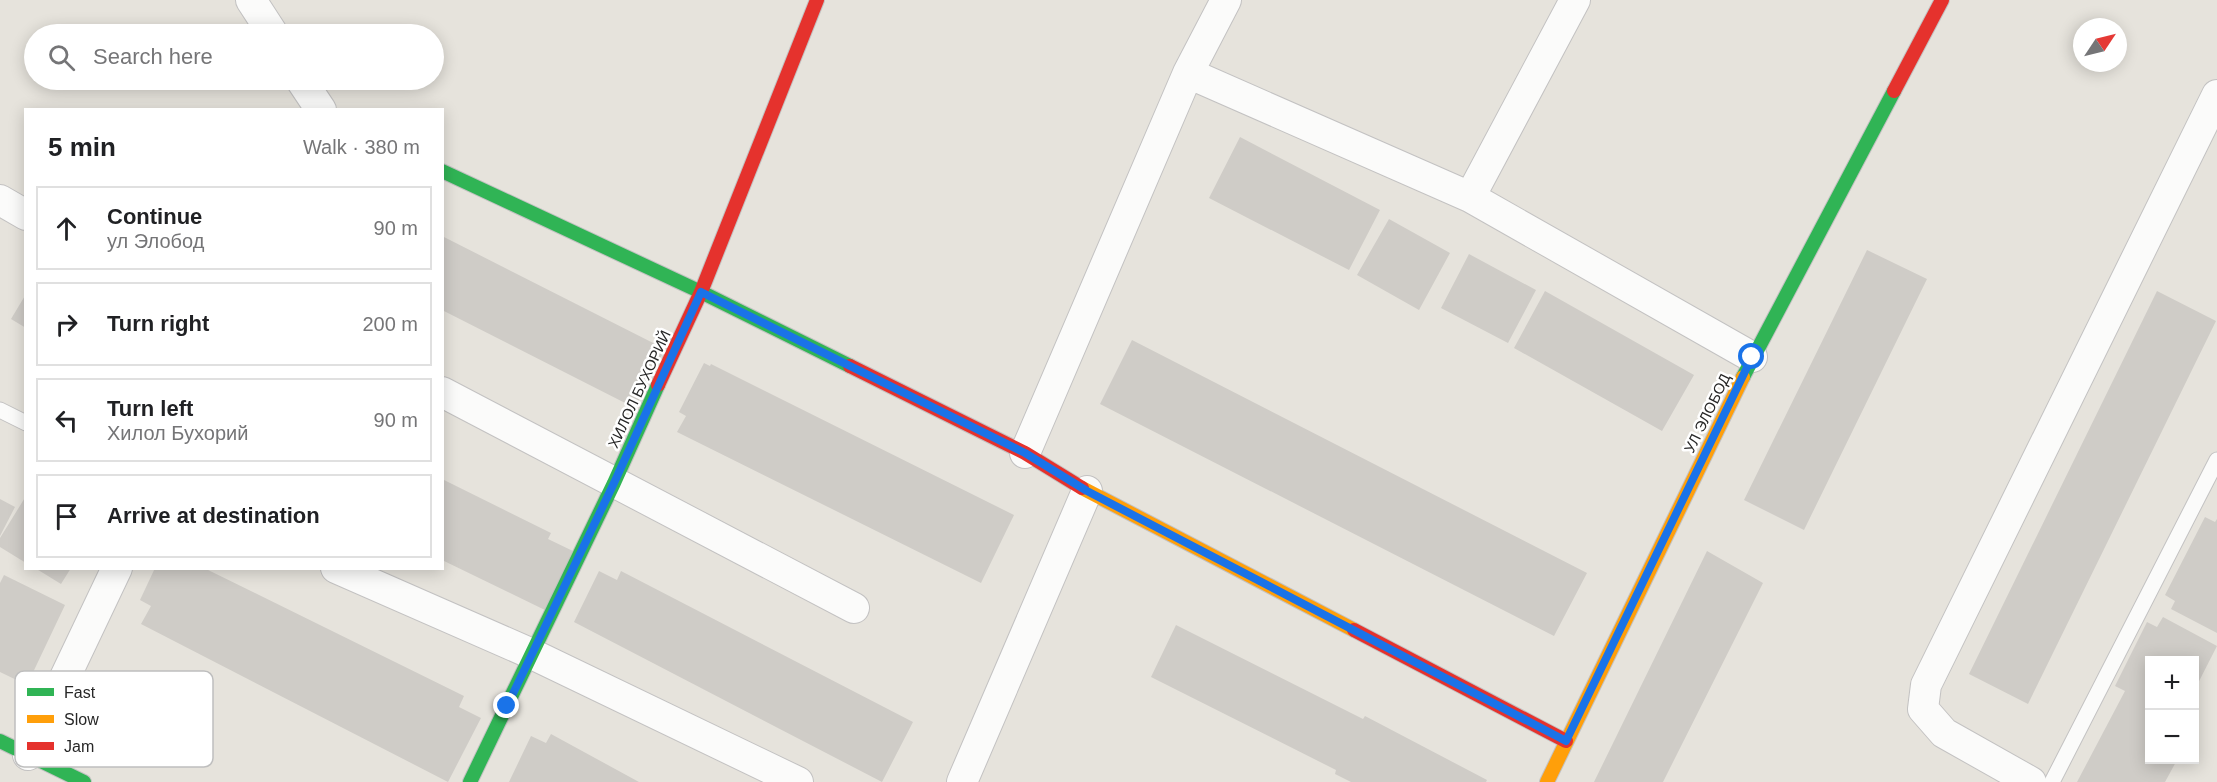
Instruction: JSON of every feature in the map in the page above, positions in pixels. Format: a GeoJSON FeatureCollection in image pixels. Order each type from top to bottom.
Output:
{"type":"FeatureCollection","features":[{"type":"Feature","properties":{"kind":"street"},"geometry":{"type":"LineString","coordinates":[[251,0],[267,24]]}},
{"type":"Feature","properties":{"kind":"street","name":"ХИЛОЛ БУХОРИЙ"},"geometry":{"type":"LineString","coordinates":[[470,782],[614,483],[701,292],[817,0]]}},
{"type":"Feature","properties":{"kind":"street"},"geometry":{"type":"LineString","coordinates":[[1025,453],[1188,73],[1226,0]]}},
{"type":"Feature","properties":{"kind":"street"},"geometry":{"type":"LineString","coordinates":[[1470,197],[1575,0]]}},
{"type":"Feature","properties":{"kind":"street","name":"УЛ ЭЛОБОД"},"geometry":{"type":"LineString","coordinates":[[1547,782],[1752,357],[1942,0]]}},
{"type":"Feature","properties":{"kind":"street"},"geometry":{"type":"LineString","coordinates":[[1188,73],[1470,197],[1752,357]]}},
{"type":"Feature","properties":{"kind":"street"},"geometry":{"type":"LineString","coordinates":[[308,90],[320,108]]}},
{"type":"Feature","properties":{"kind":"street"},"geometry":{"type":"LineString","coordinates":[[2031,782],[1944,733],[1923,709],[1926,685],[2217,95]]}},
{"type":"Feature","properties":{"kind":"street"},"geometry":{"type":"LineString","coordinates":[[444,172],[701,292],[1025,453],[1087,491],[1566,741]]}},
{"type":"Feature","properties":{"kind":"street"},"geometry":{"type":"LineString","coordinates":[[0,201],[24,214]]}},
{"type":"Feature","properties":{"kind":"street"},"geometry":{"type":"LineString","coordinates":[[444,393],[854,608]]}},
{"type":"Feature","properties":{"kind":"street"},"geometry":{"type":"LineString","coordinates":[[962,782],[1087,491]]}},
{"type":"Feature","properties":{"kind":"street"},"geometry":{"type":"LineString","coordinates":[[68,671],[116,570]]}},
{"type":"Feature","properties":{"kind":"street"},"geometry":{"type":"LineString","coordinates":[[341,570],[532,654],[798,782]]}},
{"type":"Feature","properties":{"kind":"street"},"geometry":{"type":"LineString","coordinates":[[0,741],[15,748]]}},
{"type":"Feature","properties":{"kind":"street"},"geometry":{"type":"LineString","coordinates":[[53,767],[84,782]]}},
{"type":"Feature","properties":{"kind":"lane"},"geometry":{"type":"LineString","coordinates":[[0,410],[24,422]]}},
{"type":"Feature","properties":{"kind":"lane"},"geometry":{"type":"LineString","coordinates":[[2052,782],[2217,460]]}},
{"type":"Feature","properties":{"kind":"building"},"geometry":{"type":"Polygon","coordinates":[[[1240,137],[1380,210],[1349,270],[1209,198],[1240,137]]]}},
{"type":"Feature","properties":{"kind":"building"},"geometry":{"type":"Polygon","coordinates":[[[1389,219],[1450,253],[1419,310],[1357,275],[1389,219]]]}},
{"type":"Feature","properties":{"kind":"building"},"geometry":{"type":"Polygon","coordinates":[[[444,237],[665,349],[635,408],[444,311],[444,237]]]}},
{"type":"Feature","properties":{"kind":"building"},"geometry":{"type":"Polygon","coordinates":[[[1867,250],[1927,279],[1804,530],[1744,500],[1867,250]]]}},
{"type":"Feature","properties":{"kind":"building"},"geometry":{"type":"Polygon","coordinates":[[[1469,254],[1536,290],[1508,343],[1441,308],[1469,254]]]}},
{"type":"Feature","properties":{"kind":"building"},"geometry":{"type":"Polygon","coordinates":[[[1545,291],[1694,375],[1662,431],[1514,348],[1545,291]]]}},
{"type":"Feature","properties":{"kind":"building"},"geometry":{"type":"Polygon","coordinates":[[[2157,291],[2216,321],[2028,704],[1969,674],[2157,291]]]}},
{"type":"Feature","properties":{"kind":"building"},"geometry":{"type":"Polygon","coordinates":[[[24,297],[24,327],[11,319],[24,297]]]}},
{"type":"Feature","properties":{"kind":"building"},"geometry":{"type":"Polygon","coordinates":[[[1132,340],[1587,573],[1554,636],[1100,404],[1132,340]]]}},
{"type":"Feature","properties":{"kind":"building"},"geometry":{"type":"Polygon","coordinates":[[[704,363],[710,366],[711,364],[1014,515],[981,583],[677,432],[686,416],[679,412],[704,363]]]}},
{"type":"Feature","properties":{"kind":"building"},"geometry":{"type":"Polygon","coordinates":[[[444,480],[551,533],[548,539],[575,552],[547,611],[444,561],[444,480]]]}},
{"type":"Feature","properties":{"kind":"building"},"geometry":{"type":"Polygon","coordinates":[[[0,499],[15,507],[0,536],[0,499]]]}},
{"type":"Feature","properties":{"kind":"building"},"geometry":{"type":"Polygon","coordinates":[[[24,499],[24,562],[0,547],[0,538],[24,499]]]}},
{"type":"Feature","properties":{"kind":"building"},"geometry":{"type":"Polygon","coordinates":[[[2205,517],[2215,522],[2217,519],[2217,633],[2171,609],[2175,601],[2165,595],[2205,517]]]}},
{"type":"Feature","properties":{"kind":"building"},"geometry":{"type":"Polygon","coordinates":[[[1707,551],[1763,583],[1663,782],[1594,782],[1707,551]]]}},
{"type":"Feature","properties":{"kind":"building"},"geometry":{"type":"Polygon","coordinates":[[[38,570],[70,570],[61,584],[38,570]]]}},
{"type":"Feature","properties":{"kind":"building"},"geometry":{"type":"Polygon","coordinates":[[[154,570],[208,570],[464,696],[459,707],[481,718],[448,782],[141,624],[151,606],[140,600],[154,570]]]}},
{"type":"Feature","properties":{"kind":"building"},"geometry":{"type":"Polygon","coordinates":[[[599,571],[617,580],[621,571],[913,722],[882,782],[574,622],[599,571]]]}},
{"type":"Feature","properties":{"kind":"building"},"geometry":{"type":"Polygon","coordinates":[[[4,575],[65,605],[34,671],[15,671],[15,679],[0,672],[0,583],[4,575]]]}},
{"type":"Feature","properties":{"kind":"building"},"geometry":{"type":"Polygon","coordinates":[[[2163,617],[2217,646],[2199,681],[2199,656],[2145,656],[2145,764],[2175,764],[2165,782],[2077,782],[2125,691],[2115,686],[2147,622],[2157,627],[2163,617]]]}},
{"type":"Feature","properties":{"kind":"building"},"geometry":{"type":"Polygon","coordinates":[[[1176,625],[1363,719],[1365,716],[1487,780],[1486,782],[1351,782],[1335,774],[1336,770],[1151,677],[1176,625]]]}},
{"type":"Feature","properties":{"kind":"building"},"geometry":{"type":"Polygon","coordinates":[[[551,734],[639,782],[509,782],[531,736],[546,743],[551,734]]]}},
{"type":"Feature","properties":{"kind":"traffic: fast"},"geometry":{"type":"LineString","coordinates":[[1743,377],[1894,91]]}},
{"type":"Feature","properties":{"kind":"traffic: fast"},"geometry":{"type":"LineString","coordinates":[[444,172],[701,292],[850,366]]}},
{"type":"Feature","properties":{"kind":"traffic: fast"},"geometry":{"type":"LineString","coordinates":[[470,782],[614,483],[658,385]]}},
{"type":"Feature","properties":{"kind":"traffic: fast"},"geometry":{"type":"LineString","coordinates":[[0,741],[15,748]]}},
{"type":"Feature","properties":{"kind":"traffic: fast"},"geometry":{"type":"LineString","coordinates":[[53,767],[84,782]]}},
{"type":"Feature","properties":{"kind":"traffic: slow"},"geometry":{"type":"LineString","coordinates":[[1547,782],[1743,377]]}},
{"type":"Feature","properties":{"kind":"traffic: slow"},"geometry":{"type":"LineString","coordinates":[[1082,488],[1354,630]]}},
{"type":"Feature","properties":{"kind":"traffic: jam"},"geometry":{"type":"LineString","coordinates":[[658,385],[701,292],[817,0]]}},
{"type":"Feature","properties":{"kind":"traffic: jam"},"geometry":{"type":"LineString","coordinates":[[1894,91],[1942,0]]}},
{"type":"Feature","properties":{"kind":"traffic: jam"},"geometry":{"type":"LineString","coordinates":[[850,366],[1025,453],[1082,488]]}},
{"type":"Feature","properties":{"kind":"traffic: jam"},"geometry":{"type":"LineString","coordinates":[[1354,630],[1566,741]]}},
{"type":"Feature","properties":{"kind":"route"},"geometry":{"type":"LineString","coordinates":[[507,706],[614,483],[701,292],[1025,453],[1087,491],[1566,741],[1752,357]]}}]}
